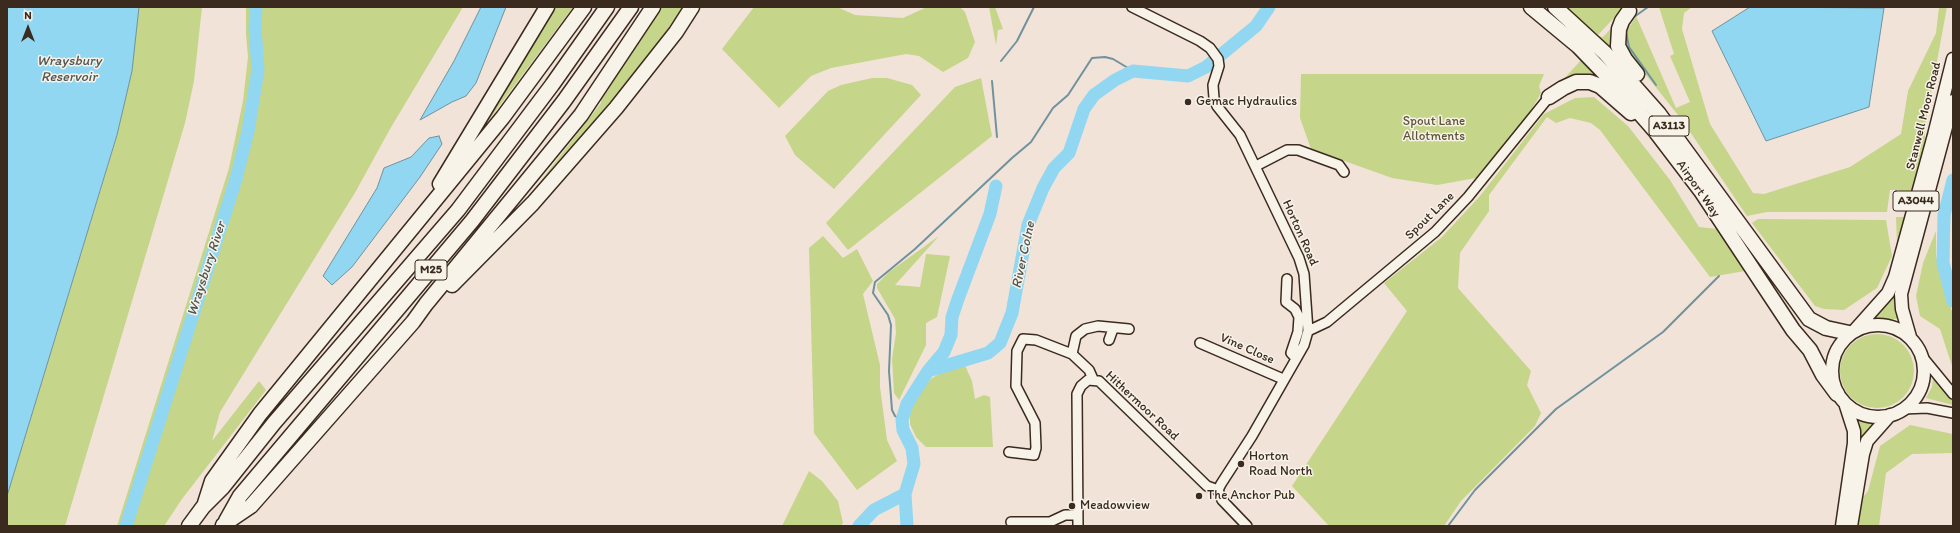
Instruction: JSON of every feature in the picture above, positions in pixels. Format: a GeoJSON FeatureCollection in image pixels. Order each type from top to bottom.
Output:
{"type":"FeatureCollection","features":[{"type":"Feature","properties":{"kind":"highway","name":"M25"},"geometry":{"type":"LineString","coordinates":[[424,212],[547,7]]}},
{"type":"Feature","properties":{"kind":"highway","name":"M25"},"geometry":{"type":"LineString","coordinates":[[203,507],[212,481],[260,414],[503,117],[584,7]]}},
{"type":"Feature","properties":{"kind":"highway","name":"M25"},"geometry":{"type":"LineString","coordinates":[[189,526],[203,507],[223,487],[274,423],[458,210],[552,85],[607,7]]}},
{"type":"Feature","properties":{"kind":"highway","name":"M25"},"geometry":{"type":"LineString","coordinates":[[223,526],[240,496],[495,191],[564,101],[631,7]]}},
{"type":"Feature","properties":{"kind":"highway","name":"M25"},"geometry":{"type":"LineString","coordinates":[[223,526],[251,506],[413,322],[426,304],[581,115],[653,7]]}},
{"type":"Feature","properties":{"kind":"highway","name":"M25"},"geometry":{"type":"LineString","coordinates":[[413,322],[430,308],[533,203],[616,108],[676,32],[692,7]]}},
{"type":"Feature","properties":{"kind":"highway","name":"Airport Way"},"geometry":{"type":"LineString","coordinates":[[1531,7],[1578,46],[1608,77],[1656,132],[1700,191],[1793,330],[1810,350],[1823,375],[1841,398]]}},
{"type":"Feature","properties":{"kind":"highway","name":"Airport Way"},"geometry":{"type":"LineString","coordinates":[[1555,7],[1605,52],[1631,80],[1681,142],[1803,312],[1814,323],[1826,328],[1852,332]]}},
{"type":"Feature","properties":{"kind":"highway"},"geometry":{"type":"LineString","coordinates":[[1632,9],[1622,21],[1619,29],[1618,40],[1621,52],[1664,108],[1681,142]]}},
{"type":"Feature","properties":{"kind":"highway"},"geometry":{"type":"LineString","coordinates":[[1549,97],[1576,82],[1590,82],[1600,86],[1642,124],[1656,132]]}},
{"type":"Feature","properties":{"kind":"main road","name":"Stanwell Moor Road"},"geometry":{"type":"LineString","coordinates":[[1852,332],[1888,292],[1895,277],[1953,59]]}},
{"type":"Feature","properties":{"kind":"main road","name":"Stanwell Moor Road"},"geometry":{"type":"LineString","coordinates":[[1910,337],[1902,309],[1903,284],[1953,101]]}},
{"type":"Feature","properties":{"kind":"main road"},"geometry":{"type":"LineString","coordinates":[[1841,398],[1855,411],[1870,416],[1890,415],[1912,403],[1919,393],[1924,374],[1921,355],[1910,337],[1902,332],[1886,327],[1874,326],[1852,332],[1840,343],[1833,356],[1833,376],[1841,398],[1854,431],[1854,443],[1842,526]]}},
{"type":"Feature","properties":{"kind":"main road"},"geometry":{"type":"LineString","coordinates":[[1851,526],[1862,460],[1867,440],[1890,415]]}},
{"type":"Feature","properties":{"kind":"street","name":"Horton Road"},"geometry":{"type":"LineString","coordinates":[[1132,7],[1200,41],[1210,48],[1219,62],[1212,85],[1217,106],[1240,135],[1256,166],[1304,274],[1308,331],[1304,345],[1283,379],[1252,436],[1220,484],[1218,490]]}},
{"type":"Feature","properties":{"kind":"street","name":"Spout Lane"},"geometry":{"type":"LineString","coordinates":[[1308,331],[1327,322],[1435,232],[1468,197],[1549,97]]}},
{"type":"Feature","properties":{"kind":"street"},"geometry":{"type":"LineString","coordinates":[[1256,166],[1287,150],[1298,150],[1339,165],[1344,172]]}},
{"type":"Feature","properties":{"kind":"street"},"geometry":{"type":"LineString","coordinates":[[1287,279],[1286,302],[1295,309],[1299,317],[1298,332],[1291,353],[1296,358]]}},
{"type":"Feature","properties":{"kind":"street"},"geometry":{"type":"LineString","coordinates":[[1072,354],[1076,336],[1085,329],[1098,326],[1113,329],[1129,329]]}},
{"type":"Feature","properties":{"kind":"street"},"geometry":{"type":"LineString","coordinates":[[1109,340],[1113,329]]}},
{"type":"Feature","properties":{"kind":"street"},"geometry":{"type":"LineString","coordinates":[[1009,452],[1034,455],[1036,448],[1035,423],[1016,386],[1017,351],[1024,339],[1036,340],[1072,354],[1089,370],[1093,379]]}},
{"type":"Feature","properties":{"kind":"street","name":"Vine Close"},"geometry":{"type":"LineString","coordinates":[[1205,342],[1283,379]]}},
{"type":"Feature","properties":{"kind":"street"},"geometry":{"type":"LineString","coordinates":[[1921,355],[1953,394]]}},
{"type":"Feature","properties":{"kind":"street","name":"Hithermoor Road"},"geometry":{"type":"LineString","coordinates":[[1078,526],[1078,394],[1081,386],[1088,380],[1093,379],[1099,381],[1207,486],[1218,490]]}},
{"type":"Feature","properties":{"kind":"street"},"geometry":{"type":"LineString","coordinates":[[1903,409],[1927,408],[1953,413]]}},
{"type":"Feature","properties":{"kind":"street"},"geometry":{"type":"LineString","coordinates":[[1218,490],[1222,500],[1246,526]]}},
{"type":"Feature","properties":{"kind":"street"},"geometry":{"type":"LineString","coordinates":[[1011,522],[1050,522],[1065,515],[1078,515]]}},
{"type":"Feature","properties":{"kind":"green space"},"geometry":{"type":"Polygon","coordinates":[[[139,7],[202,7],[194,81],[185,123],[65,526],[7,526],[7,496],[117,136],[132,71],[139,7]]]}},
{"type":"Feature","properties":{"kind":"green space"},"geometry":{"type":"Polygon","coordinates":[[[246,7],[463,7],[390,129],[356,191],[220,412],[212,441],[259,381],[266,390],[182,499],[164,526],[117,526],[229,168],[243,101],[248,57],[246,7]]]}},
{"type":"Feature","properties":{"kind":"green space"},"geometry":{"type":"Polygon","coordinates":[[[553,7],[573,7],[474,140],[553,7]]]}},
{"type":"Feature","properties":{"kind":"green space"},"geometry":{"type":"Polygon","coordinates":[[[661,7],[684,7],[621,92],[536,187],[601,103],[601,100],[661,7]]]}},
{"type":"Feature","properties":{"kind":"green space"},"geometry":{"type":"Polygon","coordinates":[[[754,7],[837,7],[855,15],[903,18],[927,7],[960,7],[965,12],[975,42],[968,58],[943,72],[919,56],[906,54],[831,68],[811,76],[779,108],[722,49],[754,7]]]}},
{"type":"Feature","properties":{"kind":"green space"},"geometry":{"type":"Polygon","coordinates":[[[989,7],[995,7],[1003,29],[998,30],[996,45],[989,7]]]}},
{"type":"Feature","properties":{"kind":"green space"},"geometry":{"type":"Polygon","coordinates":[[[1566,7],[1624,7],[1598,35],[1566,7]]]}},
{"type":"Feature","properties":{"kind":"green space"},"geometry":{"type":"Polygon","coordinates":[[[1659,7],[1692,7],[1684,13],[1682,29],[1710,124],[1753,193],[1764,194],[1850,167],[1901,134],[1908,91],[1936,33],[1939,7],[1947,7],[1925,126],[1925,146],[1908,208],[1898,208],[1899,190],[1890,190],[1887,212],[1767,212],[1747,216],[1682,120],[1634,60],[1623,38],[1636,16],[1676,108],[1690,102],[1670,56],[1674,54],[1659,7]]]}},
{"type":"Feature","properties":{"kind":"green space"},"geometry":{"type":"Polygon","coordinates":[[[1622,17],[1625,63],[1599,36],[1603,37],[1622,17]]]}},
{"type":"Feature","properties":{"kind":"green space"},"geometry":{"type":"Polygon","coordinates":[[[1582,59],[1607,80],[1551,88],[1562,81],[1582,59]]]}},
{"type":"Feature","properties":{"kind":"green space","name":"Spout Lane Allotments"},"geometry":{"type":"Polygon","coordinates":[[[1301,74],[1544,74],[1539,86],[1541,93],[1529,114],[1476,178],[1437,185],[1392,178],[1311,149],[1300,118],[1301,74]]]}},
{"type":"Feature","properties":{"kind":"green space"},"geometry":{"type":"Polygon","coordinates":[[[872,78],[887,78],[912,85],[921,95],[834,189],[795,155],[785,136],[828,91],[841,85],[872,78]]]}},
{"type":"Feature","properties":{"kind":"green space"},"geometry":{"type":"Polygon","coordinates":[[[981,78],[992,136],[848,250],[826,223],[955,87],[981,78]]]}},
{"type":"Feature","properties":{"kind":"green space"},"geometry":{"type":"Polygon","coordinates":[[[1594,97],[1628,126],[1670,180],[1699,227],[1718,229],[1745,271],[1710,277],[1600,130],[1591,123],[1570,118],[1556,123],[1547,117],[1489,195],[1489,211],[1460,253],[1458,288],[1531,371],[1527,385],[1541,413],[1535,426],[1461,501],[1444,526],[1329,526],[1292,486],[1407,311],[1384,283],[1442,237],[1480,196],[1544,114],[1575,98],[1594,97]]]}},
{"type":"Feature","properties":{"kind":"green space"},"geometry":{"type":"Polygon","coordinates":[[[1896,217],[1906,217],[1897,244],[1896,217]]]}},
{"type":"Feature","properties":{"kind":"green space"},"geometry":{"type":"Polygon","coordinates":[[[1758,219],[1886,220],[1892,256],[1877,288],[1844,310],[1824,309],[1815,306],[1752,223],[1758,219]]]}},
{"type":"Feature","properties":{"kind":"green space"},"geometry":{"type":"Polygon","coordinates":[[[1936,231],[1936,256],[1953,315],[1953,369],[1940,329],[1920,316],[1916,296],[1923,263],[1936,231]]]}},
{"type":"Feature","properties":{"kind":"green space"},"geometry":{"type":"Polygon","coordinates":[[[823,236],[843,258],[857,249],[873,281],[863,294],[880,365],[880,387],[887,440],[897,461],[857,490],[814,433],[809,248],[823,236]]]}},
{"type":"Feature","properties":{"kind":"green space"},"geometry":{"type":"Polygon","coordinates":[[[939,236],[895,285],[920,287],[926,254],[950,256],[937,317],[926,323],[926,345],[899,400],[894,393],[892,359],[896,333],[895,319],[877,288],[877,284],[889,272],[939,236]]]}},
{"type":"Feature","properties":{"kind":"green space"},"geometry":{"type":"Polygon","coordinates":[[[1902,272],[1896,305],[1898,319],[1873,319],[1902,272]]]}},
{"type":"Feature","properties":{"kind":"green space"},"geometry":{"type":"Polygon","coordinates":[[[1870,334],[1884,334],[1898,340],[1908,350],[1914,364],[1912,385],[1908,392],[1898,402],[1884,408],[1870,408],[1856,402],[1846,392],[1840,378],[1840,364],[1846,350],[1856,340],[1870,334]]]}},
{"type":"Feature","properties":{"kind":"green space"},"geometry":{"type":"Polygon","coordinates":[[[963,361],[972,381],[975,399],[984,395],[990,397],[993,447],[926,447],[916,437],[910,424],[910,409],[918,393],[932,378],[963,361]]]}},
{"type":"Feature","properties":{"kind":"green space"},"geometry":{"type":"Polygon","coordinates":[[[1933,377],[1936,377],[1944,391],[1953,399],[1953,405],[1926,398],[1932,387],[1933,377]]]}},
{"type":"Feature","properties":{"kind":"green space"},"geometry":{"type":"Polygon","coordinates":[[[1859,419],[1874,421],[1874,423],[1859,442],[1859,419]]]}},
{"type":"Feature","properties":{"kind":"green space"},"geometry":{"type":"Polygon","coordinates":[[[1910,425],[1953,434],[1953,453],[1912,454],[1886,473],[1879,526],[1857,526],[1859,502],[1868,491],[1880,446],[1910,425]]]}},
{"type":"Feature","properties":{"kind":"green space"},"geometry":{"type":"Polygon","coordinates":[[[809,471],[822,481],[838,501],[843,523],[841,526],[782,526],[809,471]]]}},
{"type":"Feature","properties":{"kind":"water","name":"Wraysbury Reservoir"},"geometry":{"type":"Polygon","coordinates":[[[7,7],[139,7],[132,71],[117,135],[7,496],[7,7]]]}},
{"type":"Feature","properties":{"kind":"water"},"geometry":{"type":"Polygon","coordinates":[[[481,7],[506,7],[476,83],[466,96],[420,120],[454,61],[481,7]]]}},
{"type":"Feature","properties":{"kind":"water"},"geometry":{"type":"Polygon","coordinates":[[[1750,7],[1884,8],[1869,107],[1766,141],[1712,31],[1750,7]]]}},
{"type":"Feature","properties":{"kind":"water"},"geometry":{"type":"Polygon","coordinates":[[[439,136],[442,144],[420,177],[352,267],[332,285],[323,276],[377,188],[384,168],[411,157],[429,138],[439,136]]]}},
{"type":"Feature","properties":{"kind":"waterway","name":"Wraysbury River"},"geometry":{"type":"LineString","coordinates":[[126,526],[236,179],[248,131],[258,70],[255,28],[256,7]]}},
{"type":"Feature","properties":{"kind":"waterway","name":"River Colne"},"geometry":{"type":"LineString","coordinates":[[1001,61],[1017,41],[1034,7]]}},
{"type":"Feature","properties":{"kind":"waterway","name":"River Colne"},"geometry":{"type":"LineString","coordinates":[[928,371],[988,353],[1000,343],[1012,313],[1028,225],[1043,188],[1054,168],[1069,153],[1084,109],[1094,95],[1115,80],[1133,71],[1188,76],[1206,67],[1256,26],[1269,7]]}},
{"type":"Feature","properties":{"kind":"waterway"},"geometry":{"type":"LineString","coordinates":[[1648,7],[1634,17],[1626,32],[1629,47],[1656,85]]}},
{"type":"Feature","properties":{"kind":"waterway"},"geometry":{"type":"LineString","coordinates":[[902,420],[895,416],[892,410],[889,371],[891,325],[888,315],[873,293],[875,282],[915,249],[1031,142],[1053,108],[1068,95],[1092,58],[1105,57],[1113,59],[1133,71]]}},
{"type":"Feature","properties":{"kind":"waterway","name":"River Colne"},"geometry":{"type":"LineString","coordinates":[[992,81],[997,137]]}},
{"type":"Feature","properties":{"kind":"waterway"},"geometry":{"type":"LineString","coordinates":[[1953,180],[1944,215],[1943,263],[1953,301]]}},
{"type":"Feature","properties":{"kind":"waterway","name":"River Colne"},"geometry":{"type":"LineString","coordinates":[[907,526],[905,494],[914,464],[912,448],[903,430],[902,420],[907,404],[928,371],[944,352],[951,335],[952,317],[990,214],[996,186]]}},
{"type":"Feature","properties":{"kind":"waterway"},"geometry":{"type":"LineString","coordinates":[[1448,526],[1475,490],[1556,409],[1663,332],[1719,276]]}},
{"type":"Feature","properties":{"kind":"waterway","name":"River Colne"},"geometry":{"type":"LineString","coordinates":[[859,526],[874,510],[905,494]]}},
{"type":"Feature","properties":{"kind":"place","name":"Gemac Hydraulics"},"geometry":{"type":"Point","coordinates":[1188,102]}},
{"type":"Feature","properties":{"kind":"place","name":"Horton Road North"},"geometry":{"type":"Point","coordinates":[1241,464]}},
{"type":"Feature","properties":{"kind":"place","name":"The Anchor Pub"},"geometry":{"type":"Point","coordinates":[1199,496]}},
{"type":"Feature","properties":{"kind":"place","name":"Meadowview"},"geometry":{"type":"Point","coordinates":[1072,506]}}]}
